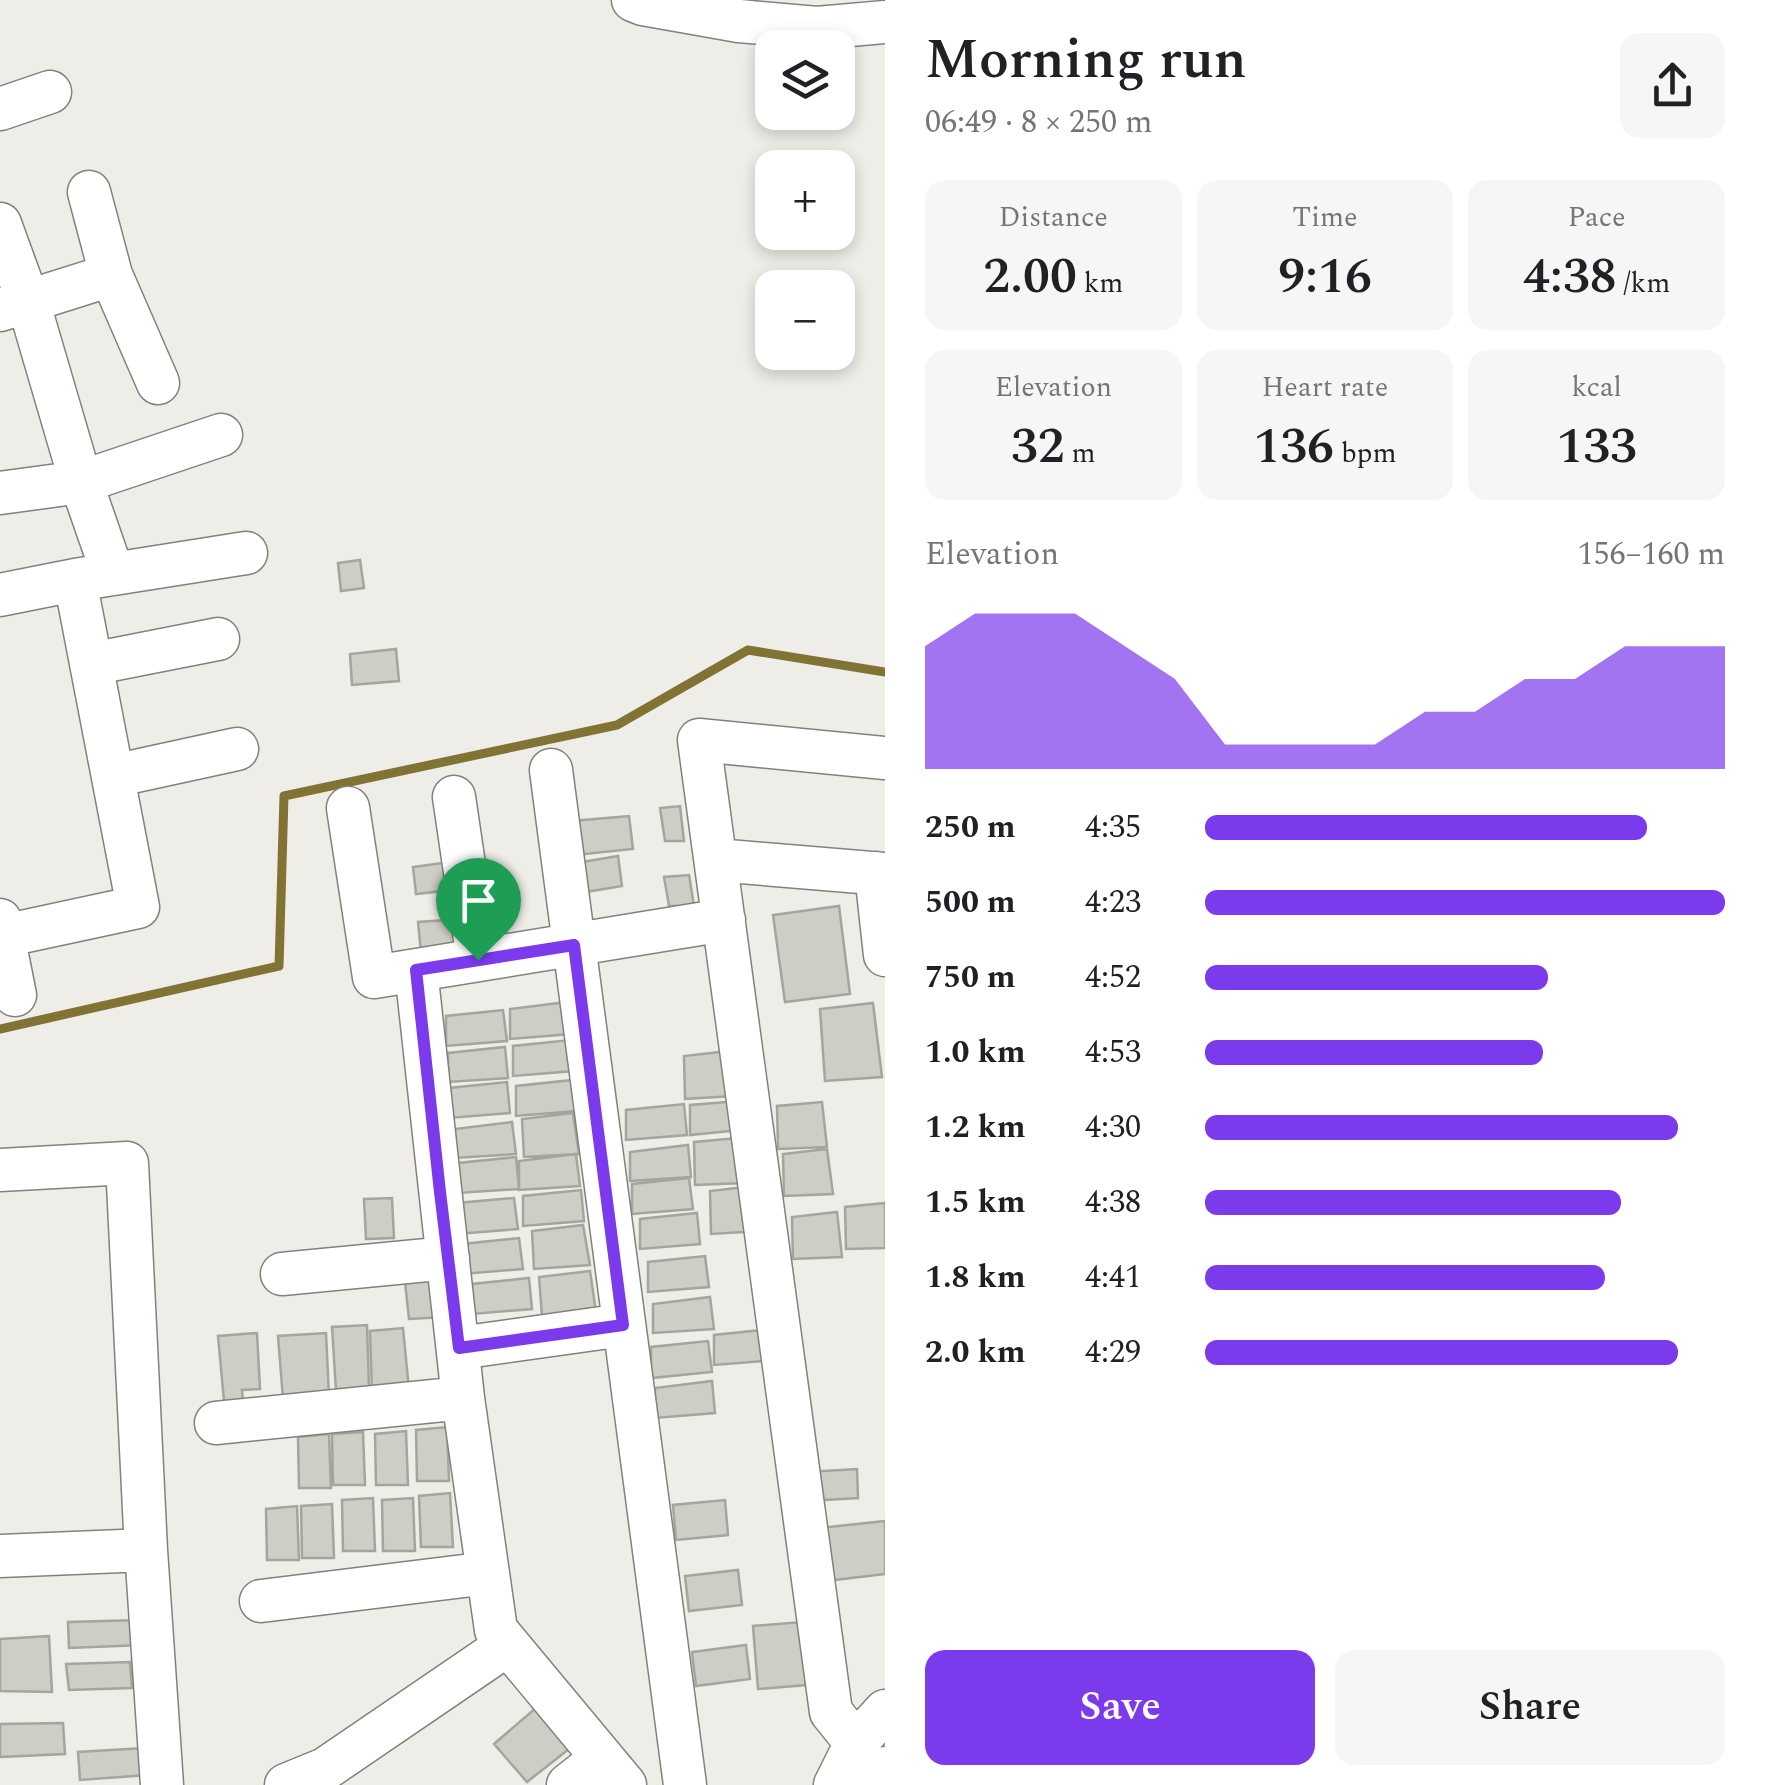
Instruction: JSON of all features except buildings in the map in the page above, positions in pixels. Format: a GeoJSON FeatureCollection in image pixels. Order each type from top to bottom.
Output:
{"type":"FeatureCollection","features":[{"type":"Feature","properties":{"kind":"street"},"geometry":{"type":"LineString","coordinates":[[634,0],[739,21],[817,28],[885,22]]}},
{"type":"Feature","properties":{"kind":"street"},"geometry":{"type":"LineString","coordinates":[[0,109],[50,92]]}},
{"type":"Feature","properties":{"kind":"street"},"geometry":{"type":"LineString","coordinates":[[89,192],[111,276],[158,384]]}},
{"type":"Feature","properties":{"kind":"street"},"geometry":{"type":"LineString","coordinates":[[0,224],[14,305],[81,482],[94,577],[91,664],[138,907],[2,928],[15,995]]}},
{"type":"Feature","properties":{"kind":"street"},"geometry":{"type":"LineString","coordinates":[[14,305],[111,276]]}},
{"type":"Feature","properties":{"kind":"street"},"geometry":{"type":"LineString","coordinates":[[0,493],[81,482],[220,435]]}},
{"type":"Feature","properties":{"kind":"street"},"geometry":{"type":"LineString","coordinates":[[0,596],[246,553]]}},
{"type":"Feature","properties":{"kind":"street"},"geometry":{"type":"LineString","coordinates":[[91,664],[218,639]]}},
{"type":"Feature","properties":{"kind":"street"},"geometry":{"type":"LineString","coordinates":[[870,1756],[831,1712],[700,740],[885,758]]}},
{"type":"Feature","properties":{"kind":"street"},"geometry":{"type":"LineString","coordinates":[[113,776],[238,749]]}},
{"type":"Feature","properties":{"kind":"street"},"geometry":{"type":"LineString","coordinates":[[552,770],[684,1785]]}},
{"type":"Feature","properties":{"kind":"street"},"geometry":{"type":"LineString","coordinates":[[454,797],[478,960]]}},
{"type":"Feature","properties":{"kind":"street"},"geometry":{"type":"LineString","coordinates":[[348,808],[374,978],[724,920]]}},
{"type":"Feature","properties":{"kind":"street"},"geometry":{"type":"LineString","coordinates":[[716,860],[880,874],[885,955]]}},
{"type":"Feature","properties":{"kind":"street"},"geometry":{"type":"LineString","coordinates":[[416,970],[464,1398],[496,1630],[614,1772],[568,1785]]}},
{"type":"Feature","properties":{"kind":"street"},"geometry":{"type":"LineString","coordinates":[[0,1170],[127,1163],[162,1785]]}},
{"type":"Feature","properties":{"kind":"street"},"geometry":{"type":"LineString","coordinates":[[282,1274],[448,1258]]}},
{"type":"Feature","properties":{"kind":"street"},"geometry":{"type":"LineString","coordinates":[[459,1348],[623,1325]]}},
{"type":"Feature","properties":{"kind":"street"},"geometry":{"type":"LineString","coordinates":[[216,1423],[464,1398]]}},
{"type":"Feature","properties":{"kind":"street"},"geometry":{"type":"LineString","coordinates":[[0,1556],[146,1550]]}},
{"type":"Feature","properties":{"kind":"street"},"geometry":{"type":"LineString","coordinates":[[260,1601],[488,1573]]}},
{"type":"Feature","properties":{"kind":"street"},"geometry":{"type":"LineString","coordinates":[[286,1785],[326,1769],[508,1645]]}},
{"type":"Feature","properties":{"kind":"street"},"geometry":{"type":"LineString","coordinates":[[874,1785],[870,1756],[885,1711]]}},
{"type":"Feature","properties":{"kind":"street"},"geometry":{"type":"LineString","coordinates":[[835,1785],[870,1756]]}},
{"type":"Feature","properties":{"kind":"waterway"},"geometry":{"type":"LineString","coordinates":[[0,1029],[279,966],[284,796],[617,725],[748,650],[885,672]]}},
{"type":"Feature","properties":{"kind":"route"},"geometry":{"type":"LineString","coordinates":[[574,945],[623,1325],[459,1348],[416,970],[478,960],[574,945]]}}]}
